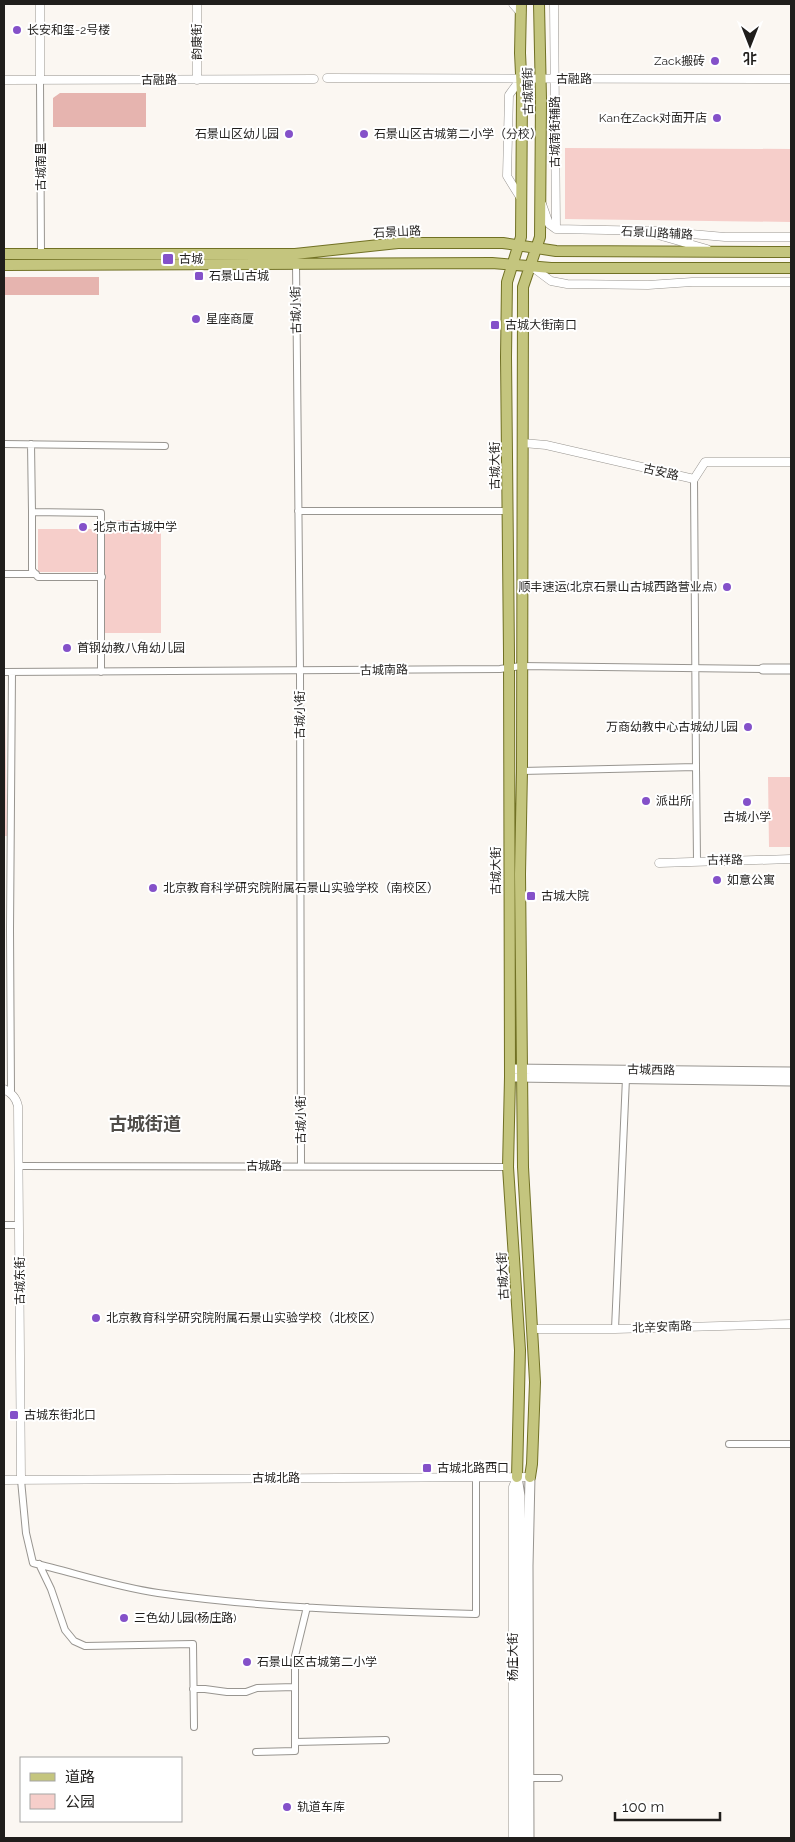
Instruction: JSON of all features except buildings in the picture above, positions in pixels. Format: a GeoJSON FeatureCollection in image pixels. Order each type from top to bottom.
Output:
{"type":"FeatureCollection","features":[{"type":"Feature","properties":{"kind":"main road","name":"古城南街"},"geometry":{"type":"LineString","coordinates":[[530,266],[540,237],[540,4]]}},
{"type":"Feature","properties":{"kind":"main road","name":"古城南街"},"geometry":{"type":"LineString","coordinates":[[518,246],[521,237],[521,8]]}},
{"type":"Feature","properties":{"kind":"main road","name":"石景山路"},"geometry":{"type":"LineString","coordinates":[[4,254],[296,254],[398,243],[503,243],[556,252],[791,252]]}},
{"type":"Feature","properties":{"kind":"main road","name":"古城大街"},"geometry":{"type":"LineString","coordinates":[[517,1476],[520,1350],[508,1167],[510,1073],[507,282],[518,246]]}},
{"type":"Feature","properties":{"kind":"main road"},"geometry":{"type":"LineString","coordinates":[[4,264],[492,263],[550,268],[791,268]]}},
{"type":"Feature","properties":{"kind":"main road","name":"古城大街"},"geometry":{"type":"LineString","coordinates":[[530,266],[523,287],[520,874],[523,1167],[535,1382],[530,1477]]}},
{"type":"Feature","properties":{"kind":"main road"},"geometry":{"type":"LineString","coordinates":[[763,669],[791,669]]}},
{"type":"Feature","properties":{"kind":"main road","name":"古城西路"},"geometry":{"type":"LineString","coordinates":[[523,1072],[626,1078],[791,1081]]}},
{"type":"Feature","properties":{"kind":"main road","name":"古城西路"},"geometry":{"type":"LineString","coordinates":[[510,1073],[791,1072]]}},
{"type":"Feature","properties":{"kind":"main road"},"geometry":{"type":"LineString","coordinates":[[517,1476],[520,1496],[520,1838]]}},
{"type":"Feature","properties":{"kind":"main road","name":"杨庄大街"},"geometry":{"type":"LineString","coordinates":[[529,1838],[528,1566],[530,1477]]}},
{"type":"Feature","properties":{"kind":"street"},"geometry":{"type":"LineString","coordinates":[[40,4],[40,81]]}},
{"type":"Feature","properties":{"kind":"street","name":"韵康街"},"geometry":{"type":"LineString","coordinates":[[197,4],[197,80]]}},
{"type":"Feature","properties":{"kind":"street"},"geometry":{"type":"LineString","coordinates":[[512,4],[521,8]]}},
{"type":"Feature","properties":{"kind":"street","name":"古城南街辅路"},"geometry":{"type":"LineString","coordinates":[[554,4],[556,230]]}},
{"type":"Feature","properties":{"kind":"street","name":"古融路"},"geometry":{"type":"LineString","coordinates":[[327,78],[520,80],[791,79]]}},
{"type":"Feature","properties":{"kind":"street","name":"古融路"},"geometry":{"type":"LineString","coordinates":[[4,80],[314,79]]}},
{"type":"Feature","properties":{"kind":"street","name":"古城南里"},"geometry":{"type":"LineString","coordinates":[[40,81],[41,254]]}},
{"type":"Feature","properties":{"kind":"street"},"geometry":{"type":"LineString","coordinates":[[540,201],[549,224],[556,230]]}},
{"type":"Feature","properties":{"kind":"street","name":"石景山路辅路"},"geometry":{"type":"LineString","coordinates":[[556,230],[657,231],[725,237],[791,238]]}},
{"type":"Feature","properties":{"kind":"street"},"geometry":{"type":"LineString","coordinates":[[636,231],[665,236],[714,251]]}},
{"type":"Feature","properties":{"kind":"street","name":"古城小街"},"geometry":{"type":"LineString","coordinates":[[296,264],[300,671],[301,1166]]}},
{"type":"Feature","properties":{"kind":"street"},"geometry":{"type":"LineString","coordinates":[[530,266],[551,281],[567,284],[648,285],[692,282],[791,282]]}},
{"type":"Feature","properties":{"kind":"street","name":"古安路"},"geometry":{"type":"LineString","coordinates":[[523,443],[546,445],[694,479],[705,462],[791,462]]}},
{"type":"Feature","properties":{"kind":"street"},"geometry":{"type":"LineString","coordinates":[[4,444],[165,446]]}},
{"type":"Feature","properties":{"kind":"street"},"geometry":{"type":"LineString","coordinates":[[31,444],[32,570],[38,577],[102,577]]}},
{"type":"Feature","properties":{"kind":"street"},"geometry":{"type":"LineString","coordinates":[[694,479],[697,861]]}},
{"type":"Feature","properties":{"kind":"street"},"geometry":{"type":"LineString","coordinates":[[298,511],[508,511]]}},
{"type":"Feature","properties":{"kind":"street"},"geometry":{"type":"LineString","coordinates":[[32,512],[102,513],[101,672]]}},
{"type":"Feature","properties":{"kind":"street"},"geometry":{"type":"LineString","coordinates":[[4,574],[36,574]]}},
{"type":"Feature","properties":{"kind":"street","name":"古城南路"},"geometry":{"type":"LineString","coordinates":[[4,672],[500,669],[521,666],[763,669]]}},
{"type":"Feature","properties":{"kind":"street"},"geometry":{"type":"LineString","coordinates":[[11,1093],[12,672]]}},
{"type":"Feature","properties":{"kind":"street"},"geometry":{"type":"LineString","coordinates":[[522,771],[696,767]]}},
{"type":"Feature","properties":{"kind":"street","name":"古祥路"},"geometry":{"type":"LineString","coordinates":[[659,863],[791,859]]}},
{"type":"Feature","properties":{"kind":"street"},"geometry":{"type":"LineString","coordinates":[[615,1329],[626,1078]]}},
{"type":"Feature","properties":{"kind":"street"},"geometry":{"type":"LineString","coordinates":[[4,1089],[11,1093]]}},
{"type":"Feature","properties":{"kind":"street","name":"古城东街"},"geometry":{"type":"LineString","coordinates":[[11,1093],[17,1100],[18,1106],[21,1480]]}},
{"type":"Feature","properties":{"kind":"street","name":"古城路"},"geometry":{"type":"LineString","coordinates":[[19,1166],[508,1167]]}},
{"type":"Feature","properties":{"kind":"street"},"geometry":{"type":"LineString","coordinates":[[4,1225],[19,1225]]}},
{"type":"Feature","properties":{"kind":"street","name":"北辛安南路"},"geometry":{"type":"LineString","coordinates":[[533,1329],[615,1329],[791,1324]]}},
{"type":"Feature","properties":{"kind":"street"},"geometry":{"type":"LineString","coordinates":[[729,1444],[791,1444]]}},
{"type":"Feature","properties":{"kind":"street","name":"杨庄大街"},"geometry":{"type":"LineString","coordinates":[[513,1838],[513,1487],[517,1476]]}},
{"type":"Feature","properties":{"kind":"street"},"geometry":{"type":"LineString","coordinates":[[21,1480],[26,1533],[33,1563],[157,1593],[364,1611],[476,1614],[476,1477]]}},
{"type":"Feature","properties":{"kind":"street","name":"古城北路"},"geometry":{"type":"LineString","coordinates":[[4,1480],[530,1477]]}},
{"type":"Feature","properties":{"kind":"street"},"geometry":{"type":"LineString","coordinates":[[39,1564],[51,1589],[65,1630],[74,1641],[85,1646],[193,1644],[194,1727]]}},
{"type":"Feature","properties":{"kind":"street"},"geometry":{"type":"LineString","coordinates":[[256,1752],[295,1751],[295,1656],[307,1607]]}},
{"type":"Feature","properties":{"kind":"street"},"geometry":{"type":"LineString","coordinates":[[193,1689],[246,1692],[257,1688],[295,1687]]}},
{"type":"Feature","properties":{"kind":"street"},"geometry":{"type":"LineString","coordinates":[[295,1742],[386,1740]]}},
{"type":"Feature","properties":{"kind":"street"},"geometry":{"type":"LineString","coordinates":[[529,1778],[559,1778]]}},
{"type":"Feature","properties":{"kind":"green space"},"geometry":{"type":"Polygon","coordinates":[[[565,148],[791,149],[791,222],[565,219],[565,148]]]}},
{"type":"Feature","properties":{"kind":"green space"},"geometry":{"type":"Polygon","coordinates":[[[115,520],[161,520],[161,633],[104,633],[105,535],[115,520]]]}},
{"type":"Feature","properties":{"kind":"green space"},"geometry":{"type":"Polygon","coordinates":[[[38,529],[100,529],[100,572],[38,572],[38,529]]]}},
{"type":"Feature","properties":{"kind":"green space"},"geometry":{"type":"Polygon","coordinates":[[[5,698],[7,836],[4,836],[5,698]]]}},
{"type":"Feature","properties":{"kind":"green space"},"geometry":{"type":"Polygon","coordinates":[[[768,777],[791,777],[791,847],[769,847],[768,777]]]}},
{"type":"Feature","properties":{"kind":"shaded area"},"geometry":{"type":"Polygon","coordinates":[[[60,93],[146,93],[146,127],[53,127],[53,98],[60,93]]]}},
{"type":"Feature","properties":{"kind":"shaded area"},"geometry":{"type":"Polygon","coordinates":[[[4,277],[99,277],[99,295],[4,295],[4,277]]]}},
{"type":"Feature","properties":{"kind":"place","name":"长安和玺-2号楼"},"geometry":{"type":"Point","coordinates":[17,30]}},
{"type":"Feature","properties":{"kind":"place","name":"Zack搬砖"},"geometry":{"type":"Point","coordinates":[715,61]}},
{"type":"Feature","properties":{"kind":"place","name":"Kan在Zack对面开店"},"geometry":{"type":"Point","coordinates":[717,118]}},
{"type":"Feature","properties":{"kind":"place","name":"石景山区幼儿园"},"geometry":{"type":"Point","coordinates":[289,134]}},
{"type":"Feature","properties":{"kind":"place","name":"石景山区古城第二小学（分校）"},"geometry":{"type":"Point","coordinates":[364,134]}},
{"type":"Feature","properties":{"kind":"place","name":"古城"},"geometry":{"type":"Point","coordinates":[168,259]}},
{"type":"Feature","properties":{"kind":"place","name":"石景山古城"},"geometry":{"type":"Point","coordinates":[199,276]}},
{"type":"Feature","properties":{"kind":"place","name":"星座商厦"},"geometry":{"type":"Point","coordinates":[196,319]}},
{"type":"Feature","properties":{"kind":"place","name":"古城大街南口"},"geometry":{"type":"Point","coordinates":[495,325]}},
{"type":"Feature","properties":{"kind":"place","name":"北京市古城中学"},"geometry":{"type":"Point","coordinates":[83,527]}},
{"type":"Feature","properties":{"kind":"place","name":"顺丰速运(北京石景山古城西路营业点)"},"geometry":{"type":"Point","coordinates":[727,587]}},
{"type":"Feature","properties":{"kind":"place","name":"首钢幼教八角幼儿园"},"geometry":{"type":"Point","coordinates":[67,648]}},
{"type":"Feature","properties":{"kind":"place","name":"万商幼教中心古城幼儿园"},"geometry":{"type":"Point","coordinates":[748,727]}},
{"type":"Feature","properties":{"kind":"place","name":"派出所"},"geometry":{"type":"Point","coordinates":[646,801]}},
{"type":"Feature","properties":{"kind":"place","name":"古城小学"},"geometry":{"type":"Point","coordinates":[747,802]}},
{"type":"Feature","properties":{"kind":"place","name":"如意公寓"},"geometry":{"type":"Point","coordinates":[717,880]}},
{"type":"Feature","properties":{"kind":"place","name":"北京教育科学研究院附属石景山实验学校（南校区）"},"geometry":{"type":"Point","coordinates":[153,888]}},
{"type":"Feature","properties":{"kind":"place","name":"古城大院"},"geometry":{"type":"Point","coordinates":[531,896]}},
{"type":"Feature","properties":{"kind":"place","name":"北京教育科学研究院附属石景山实验学校（北校区）"},"geometry":{"type":"Point","coordinates":[96,1318]}},
{"type":"Feature","properties":{"kind":"place","name":"古城东街北口"},"geometry":{"type":"Point","coordinates":[14,1415]}},
{"type":"Feature","properties":{"kind":"place","name":"古城北路西口"},"geometry":{"type":"Point","coordinates":[427,1468]}},
{"type":"Feature","properties":{"kind":"place","name":"三色幼儿园(杨庄路)"},"geometry":{"type":"Point","coordinates":[124,1618]}},
{"type":"Feature","properties":{"kind":"place","name":"石景山区古城第二小学"},"geometry":{"type":"Point","coordinates":[247,1662]}},
{"type":"Feature","properties":{"kind":"place","name":"轨道车库"},"geometry":{"type":"Point","coordinates":[287,1807]}},
{"type":"Feature","properties":{"kind":"district","name":"古城街道"},"geometry":{"type":"Point","coordinates":[145,1123]}}]}
